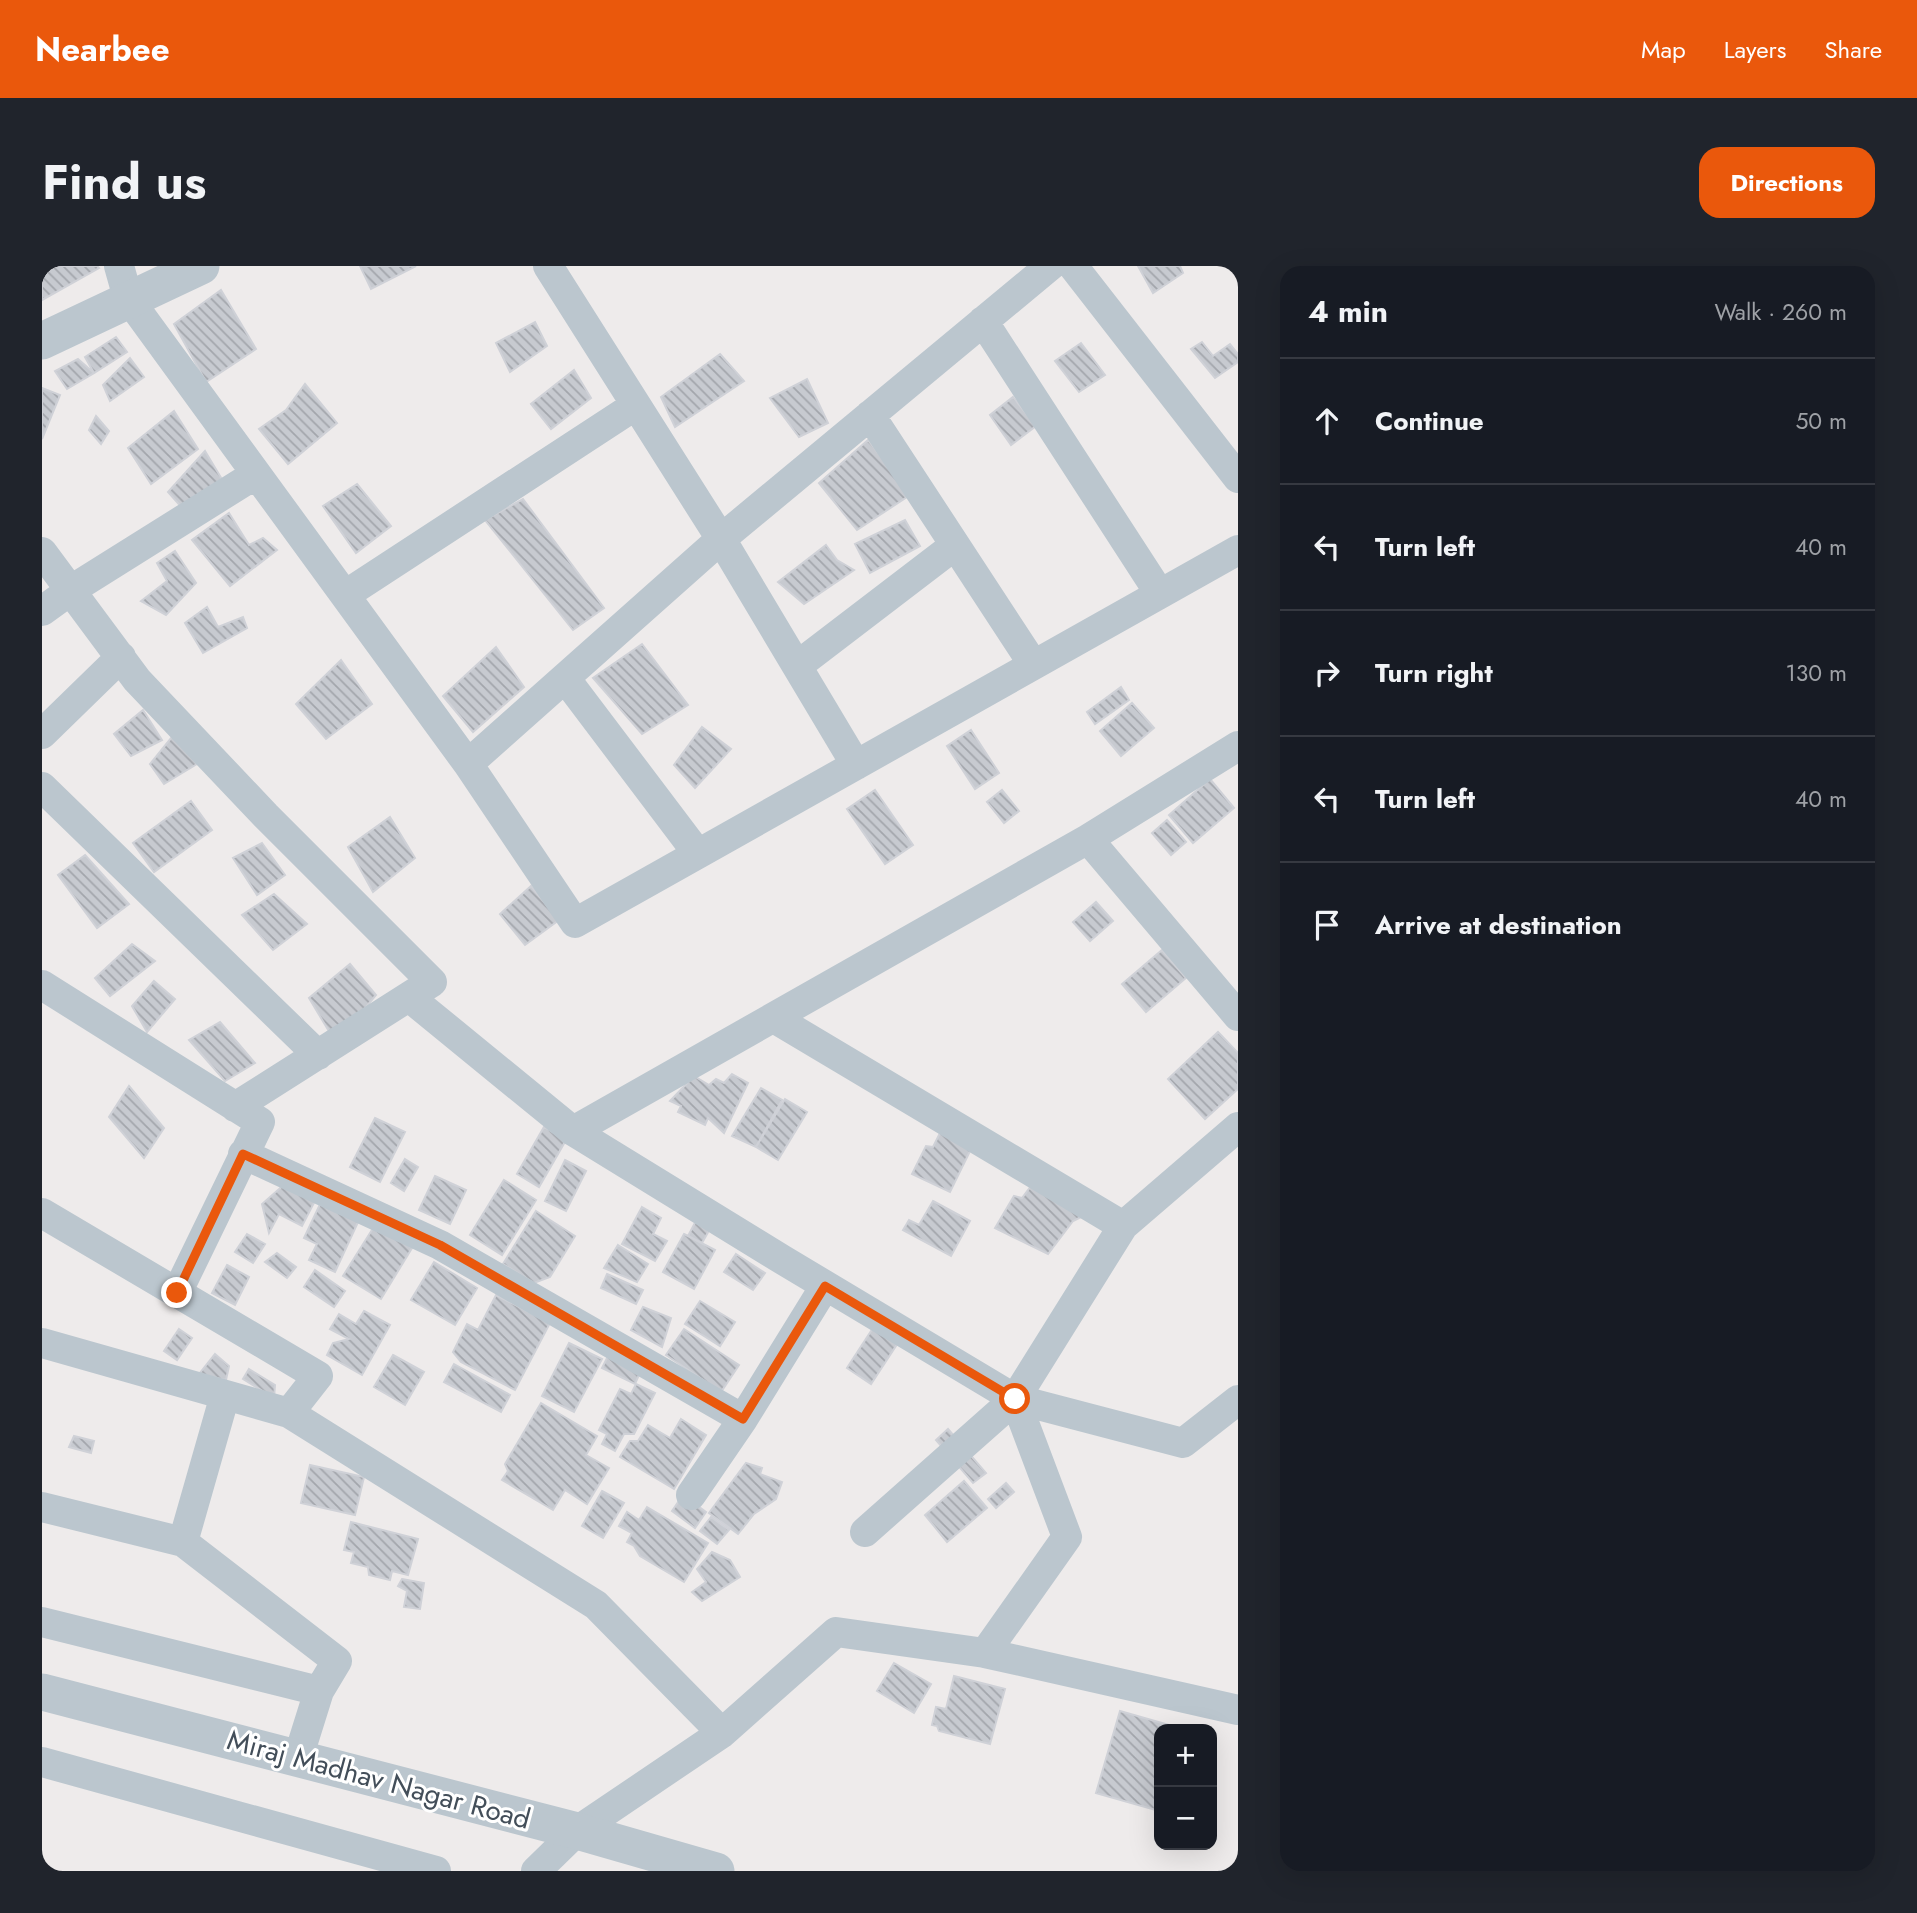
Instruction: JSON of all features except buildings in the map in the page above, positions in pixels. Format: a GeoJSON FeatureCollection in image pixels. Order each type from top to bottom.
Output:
{"type":"FeatureCollection","features":[{"type":"Feature","properties":{"kind":"street"},"geometry":{"type":"LineString","coordinates":[[42,341],[124,282],[201,266]]}},
{"type":"Feature","properties":{"kind":"street"},"geometry":{"type":"LineString","coordinates":[[548,266],[721,539],[856,765]]}},
{"type":"Feature","properties":{"kind":"street"},"geometry":{"type":"LineString","coordinates":[[468,764],[721,539],[1050,266]]}},
{"type":"Feature","properties":{"kind":"street"},"geometry":{"type":"LineString","coordinates":[[1073,266],[1238,478]]}},
{"type":"Feature","properties":{"kind":"street"},"geometry":{"type":"LineString","coordinates":[[124,282],[256,474],[468,764],[575,923],[1238,550]]}},
{"type":"Feature","properties":{"kind":"street"},"geometry":{"type":"LineString","coordinates":[[983,321],[1160,593]]}},
{"type":"Feature","properties":{"kind":"street"},"geometry":{"type":"LineString","coordinates":[[345,595],[636,405]]}},
{"type":"Feature","properties":{"kind":"street"},"geometry":{"type":"LineString","coordinates":[[870,415],[1033,664]]}},
{"type":"Feature","properties":{"kind":"street"},"geometry":{"type":"LineString","coordinates":[[42,611],[256,474]]}},
{"type":"Feature","properties":{"kind":"street"},"geometry":{"type":"LineString","coordinates":[[797,666],[954,546]]}},
{"type":"Feature","properties":{"kind":"street"},"geometry":{"type":"LineString","coordinates":[[42,552],[137,680],[256,807],[432,982],[235,1107]]}},
{"type":"Feature","properties":{"kind":"street"},"geometry":{"type":"LineString","coordinates":[[42,734],[121,657]]}},
{"type":"Feature","properties":{"kind":"street"},"geometry":{"type":"LineString","coordinates":[[565,678],[698,854]]}},
{"type":"Feature","properties":{"kind":"street"},"geometry":{"type":"LineString","coordinates":[[573,1131],[1088,839],[1238,746]]}},
{"type":"Feature","properties":{"kind":"street"},"geometry":{"type":"LineString","coordinates":[[42,787],[318,1055]]}},
{"type":"Feature","properties":{"kind":"street"},"geometry":{"type":"LineString","coordinates":[[1088,839],[1238,1016]]}},
{"type":"Feature","properties":{"kind":"street"},"geometry":{"type":"LineString","coordinates":[[42,985],[260,1122],[177,1293]]}},
{"type":"Feature","properties":{"kind":"street"},"geometry":{"type":"LineString","coordinates":[[409,997],[573,1131],[1015,1399],[1183,1443],[1238,1400]]}},
{"type":"Feature","properties":{"kind":"street"},"geometry":{"type":"LineString","coordinates":[[774,1018],[1123,1226]]}},
{"type":"Feature","properties":{"kind":"street"},"geometry":{"type":"LineString","coordinates":[[865,1532],[1015,1399],[1123,1226],[1238,1127]]}},
{"type":"Feature","properties":{"kind":"street"},"geometry":{"type":"LineString","coordinates":[[243,1154],[440,1245],[743,1419]]}},
{"type":"Feature","properties":{"kind":"street"},"geometry":{"type":"LineString","coordinates":[[42,1213],[318,1376],[289,1413]]}},
{"type":"Feature","properties":{"kind":"street"},"geometry":{"type":"LineString","coordinates":[[691,1495],[743,1419],[825,1286]]}},
{"type":"Feature","properties":{"kind":"street"},"geometry":{"type":"LineString","coordinates":[[42,1343],[289,1413],[596,1605],[722,1733]]}},
{"type":"Feature","properties":{"kind":"street"},"geometry":{"type":"LineString","coordinates":[[183,1542],[225,1395]]}},
{"type":"Feature","properties":{"kind":"street"},"geometry":{"type":"LineString","coordinates":[[985,1653],[1067,1537],[1015,1399]]}},
{"type":"Feature","properties":{"kind":"street"},"geometry":{"type":"LineString","coordinates":[[42,1507],[183,1542],[337,1661],[319,1691],[298,1758]]}},
{"type":"Feature","properties":{"kind":"street"},"geometry":{"type":"LineString","coordinates":[[42,1622],[319,1691]]}},
{"type":"Feature","properties":{"kind":"street"},"geometry":{"type":"LineString","coordinates":[[536,1871],[577,1831],[722,1733],[836,1632],[985,1653],[1238,1710]]}},
{"type":"Feature","properties":{"kind":"street","name":"Miraj Madhav Nagar Road"},"geometry":{"type":"LineString","coordinates":[[42,1692],[577,1831],[716,1871]]}},
{"type":"Feature","properties":{"kind":"street"},"geometry":{"type":"LineString","coordinates":[[42,1762],[436,1871]]}},
{"type":"Feature","properties":{"kind":"route"},"geometry":{"type":"LineString","coordinates":[[177,1293],[243,1154],[440,1245],[743,1419],[825,1286],[1015,1399]]}}]}
